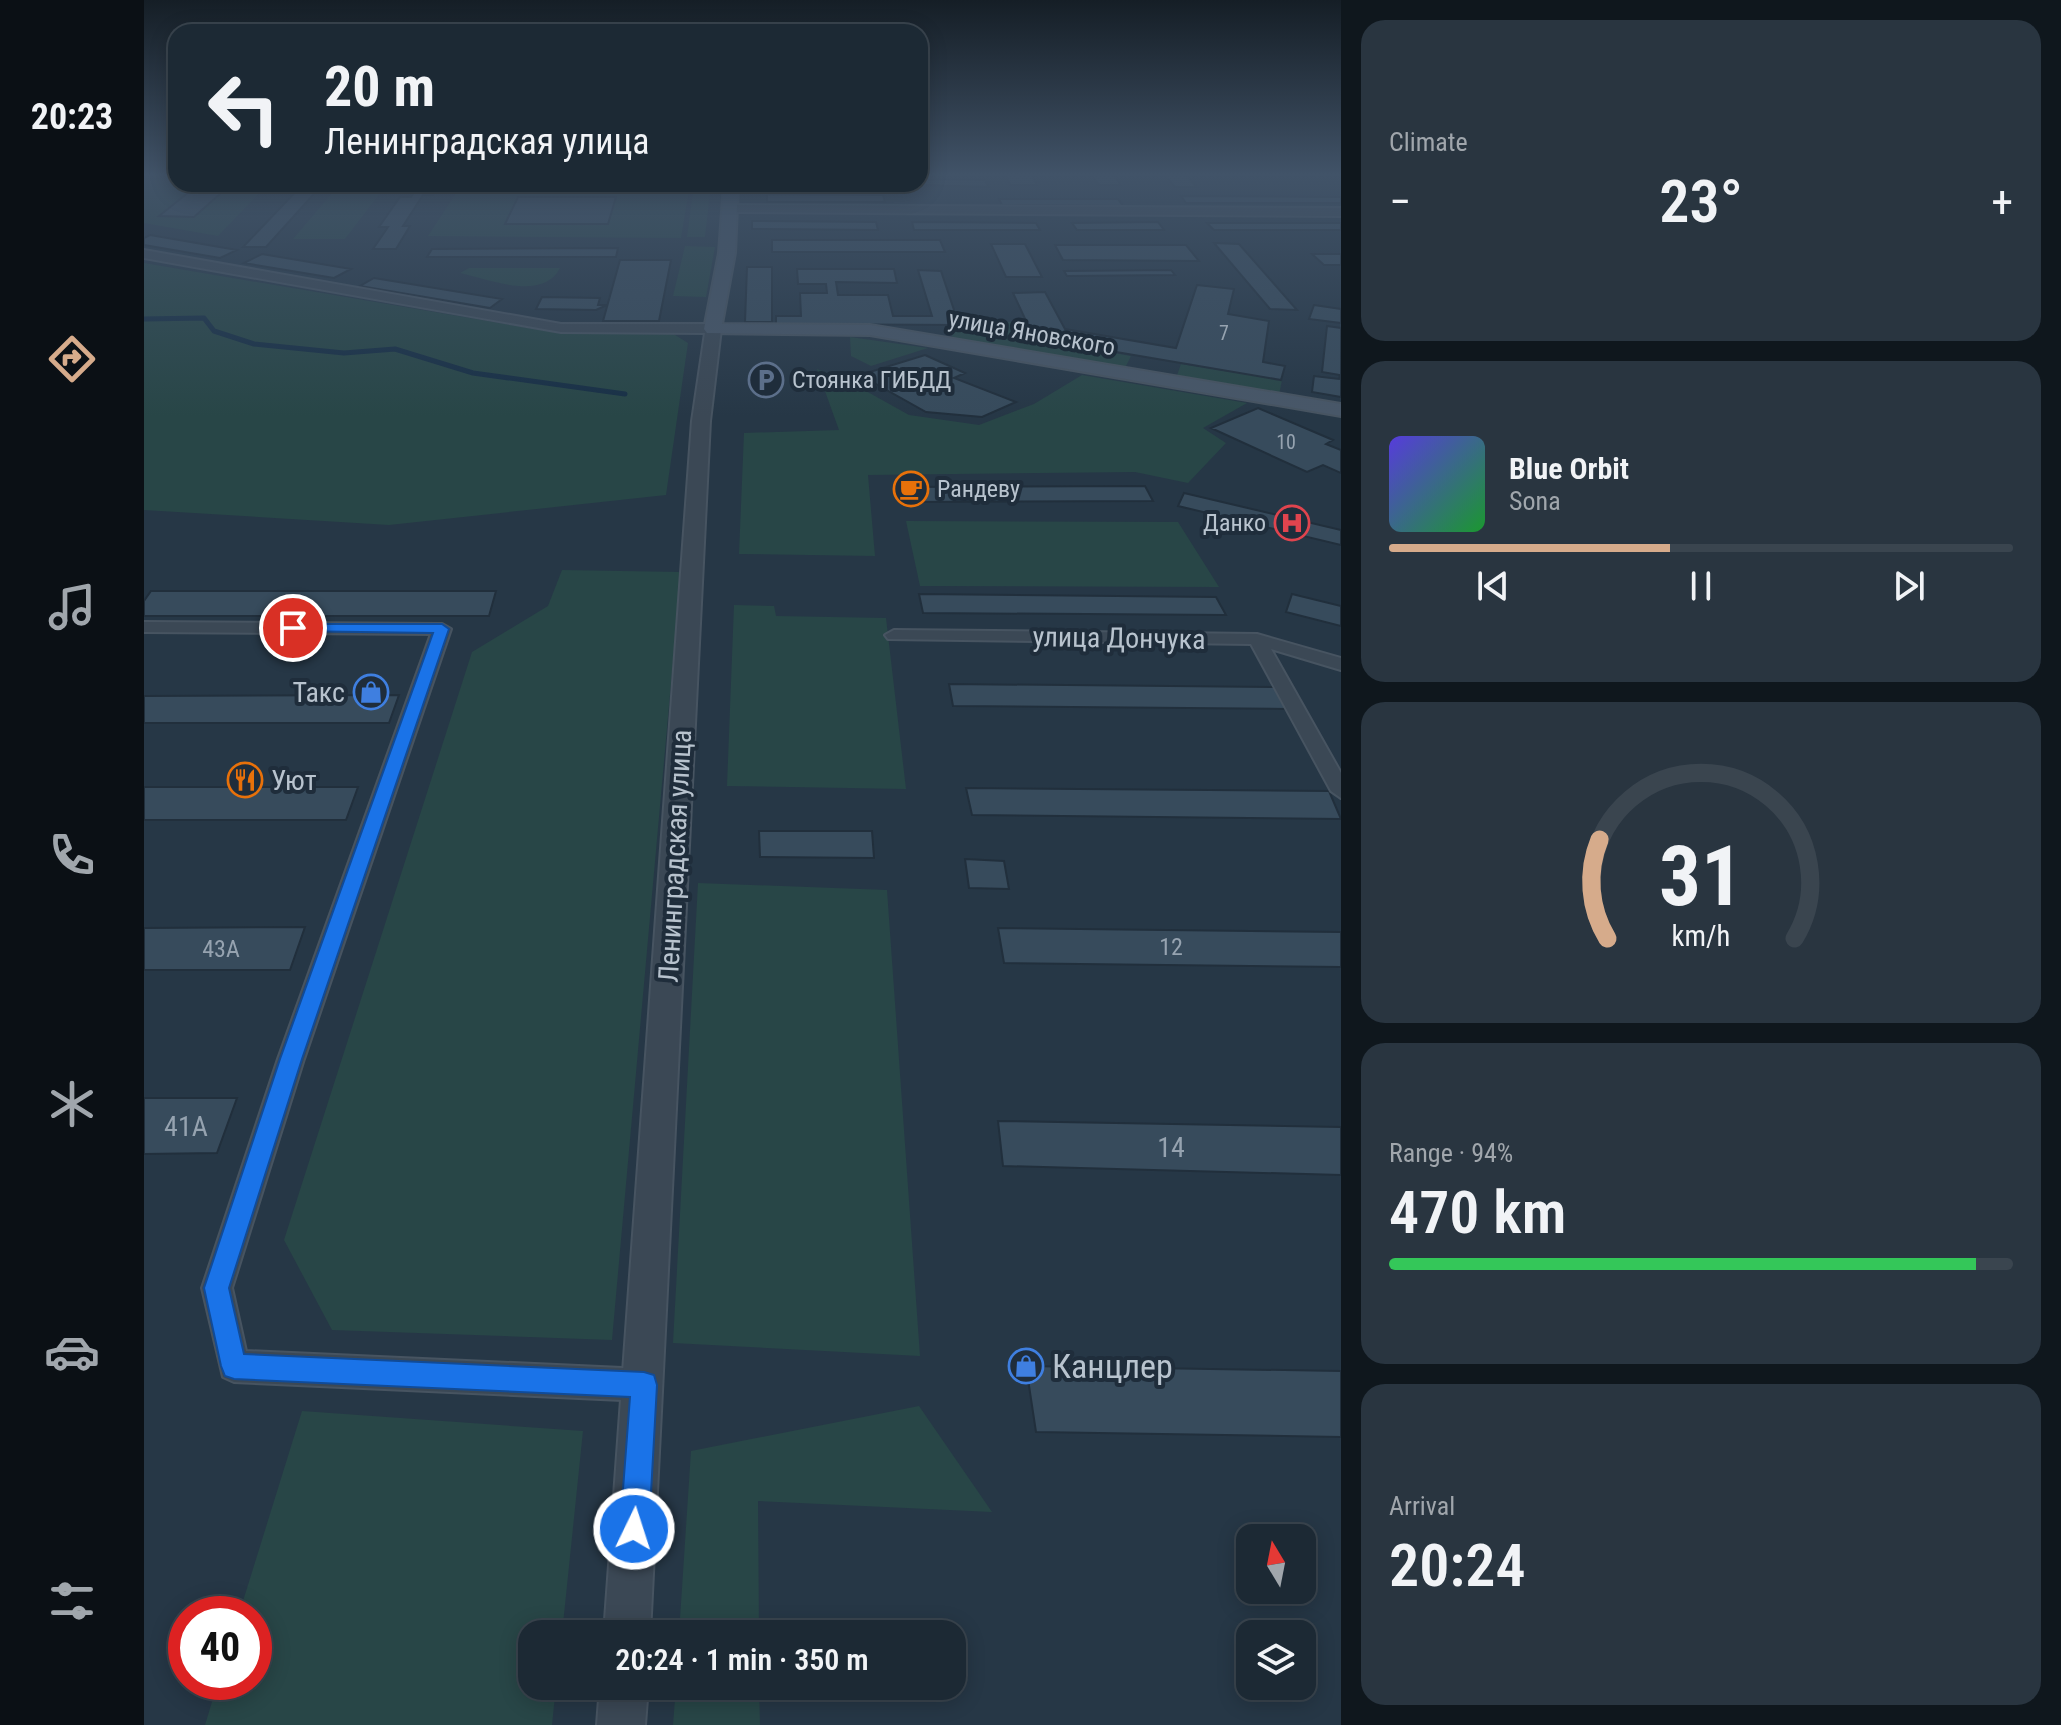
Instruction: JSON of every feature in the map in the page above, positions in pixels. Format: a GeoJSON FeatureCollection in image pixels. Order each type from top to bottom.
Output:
{"type":"FeatureCollection","features":[{"type":"Feature","properties":{"kind":"main road"},"geometry":{"type":"LineString","coordinates":[[713,329],[727,254]]}},
{"type":"Feature","properties":{"kind":"main road","name":"улица Яновского"},"geometry":{"type":"LineString","coordinates":[[713,329],[870,330],[1341,410]]}},
{"type":"Feature","properties":{"kind":"street"},"geometry":{"type":"LineString","coordinates":[[147,254],[561,328],[713,329]]}},
{"type":"Feature","properties":{"kind":"street","name":"Ленинградская улица"},"geometry":{"type":"LineString","coordinates":[[628,1620],[701,421],[713,329]]}},
{"type":"Feature","properties":{"kind":"street"},"geometry":{"type":"LineString","coordinates":[[144,627],[442,629],[291,1059],[217,1288],[234,1366],[644,1385]]}},
{"type":"Feature","properties":{"kind":"street","name":"улица Дончука"},"geometry":{"type":"LineString","coordinates":[[894,635],[1257,639],[1341,664]]}},
{"type":"Feature","properties":{"kind":"street"},"geometry":{"type":"LineString","coordinates":[[1257,639],[1341,791]]}},
{"type":"Feature","properties":{"kind":"street"},"geometry":{"type":"LineString","coordinates":[[621,1725],[623,1700]]}},
{"type":"Feature","properties":{"kind":"green space"},"geometry":{"type":"Polygon","coordinates":[[[683,254],[714,254],[706,297],[673,296],[683,254]]]}},
{"type":"Feature","properties":{"kind":"green space"},"geometry":{"type":"Polygon","coordinates":[[[144,263],[559,333],[672,333],[688,343],[666,495],[389,525],[144,510],[144,263]]]}},
{"type":"Feature","properties":{"kind":"green space"},"geometry":{"type":"Polygon","coordinates":[[[469,268],[560,268],[552,278],[541,284],[514,286],[460,273],[469,268]]]}},
{"type":"Feature","properties":{"kind":"green space"},"geometry":{"type":"Polygon","coordinates":[[[953,321],[1018,322],[1028,338],[1131,356],[1124,370],[952,340],[953,321]]]}},
{"type":"Feature","properties":{"kind":"green space"},"geometry":{"type":"Polygon","coordinates":[[[850,337],[928,348],[871,366],[851,356],[850,337]]]}},
{"type":"Feature","properties":{"kind":"green space"},"geometry":{"type":"Polygon","coordinates":[[[1181,364],[1282,380],[1279,395],[1176,378],[1181,364]]]}},
{"type":"Feature","properties":{"kind":"green space"},"geometry":{"type":"Polygon","coordinates":[[[817,369],[848,381],[909,415],[979,425],[1034,404],[1082,375],[1247,403],[1203,428],[1226,443],[1188,483],[1135,472],[868,475],[875,556],[739,554],[744,433],[839,430],[817,369]]]}},
{"type":"Feature","properties":{"kind":"green space"},"geometry":{"type":"Polygon","coordinates":[[[906,521],[1178,522],[1219,587],[920,586],[906,521]]]}},
{"type":"Feature","properties":{"kind":"green space"},"geometry":{"type":"Polygon","coordinates":[[[562,570],[681,572],[612,1340],[332,1330],[284,1240],[472,652],[548,606],[562,570]]]}},
{"type":"Feature","properties":{"kind":"green space"},"geometry":{"type":"Polygon","coordinates":[[[734,605],[774,606],[776,616],[886,618],[906,789],[727,786],[734,605]]]}},
{"type":"Feature","properties":{"kind":"green space"},"geometry":{"type":"Polygon","coordinates":[[[698,883],[887,890],[920,1356],[673,1343],[698,883]]]}},
{"type":"Feature","properties":{"kind":"green space"},"geometry":{"type":"Polygon","coordinates":[[[919,1406],[992,1512],[758,1501],[759,1620],[680,1620],[691,1451],[919,1406]]]}},
{"type":"Feature","properties":{"kind":"green space"},"geometry":{"type":"Polygon","coordinates":[[[302,1411],[583,1431],[563,1620],[518,1620],[518,1700],[555,1700],[552,1725],[205,1725],[213,1700],[272,1700],[272,1596],[245,1596],[302,1411]]]}},
{"type":"Feature","properties":{"kind":"green space"},"geometry":{"type":"Polygon","coordinates":[[[675,1700],[759,1700],[760,1725],[673,1725],[675,1700]]]}},
{"type":"Feature","properties":{"kind":"building"},"geometry":{"type":"Polygon","coordinates":[[[200,254],[227,254],[220,258],[200,254]]]}},
{"type":"Feature","properties":{"kind":"building"},"geometry":{"type":"Polygon","coordinates":[[[265,254],[351,269],[334,278],[244,263],[265,254]]]}},
{"type":"Feature","properties":{"kind":"building"},"geometry":{"type":"Polygon","coordinates":[[[429,254],[617,254],[616,257],[427,257],[429,254]]]}},
{"type":"Feature","properties":{"kind":"building"},"geometry":{"type":"Polygon","coordinates":[[[996,254],[1030,254],[1042,277],[1006,277],[996,254]]]}},
{"type":"Feature","properties":{"kind":"building"},"geometry":{"type":"Polygon","coordinates":[[[1060,254],[1194,254],[1199,261],[1063,260],[1060,254]]]}},
{"type":"Feature","properties":{"kind":"building"},"geometry":{"type":"Polygon","coordinates":[[[1224,254],[1248,254],[1297,310],[1270,309],[1224,254]]]}},
{"type":"Feature","properties":{"kind":"building"},"geometry":{"type":"Polygon","coordinates":[[[1313,254],[1341,254],[1341,265],[1324,265],[1313,254]]]}},
{"type":"Feature","properties":{"kind":"building"},"geometry":{"type":"Polygon","coordinates":[[[620,260],[671,260],[659,321],[603,321],[620,260]]]}},
{"type":"Feature","properties":{"kind":"building"},"geometry":{"type":"Polygon","coordinates":[[[747,267],[772,267],[772,322],[745,322],[747,267]]]}},
{"type":"Feature","properties":{"kind":"building"},"geometry":{"type":"Polygon","coordinates":[[[797,269],[894,269],[897,283],[836,282],[838,295],[888,295],[893,316],[932,316],[918,270],[941,271],[959,325],[776,324],[776,316],[801,316],[800,293],[827,293],[826,284],[798,284],[797,269]]]}},
{"type":"Feature","properties":{"kind":"building"},"geometry":{"type":"Polygon","coordinates":[[[1171,270],[1175,275],[1067,276],[1064,271],[1171,270]]]}},
{"type":"Feature","properties":{"kind":"building"},"geometry":{"type":"Polygon","coordinates":[[[374,278],[502,299],[490,308],[360,286],[374,278]]]}},
{"type":"Feature","properties":{"kind":"building"},"geometry":{"type":"Polygon","coordinates":[[[1197,285],[1234,289],[1228,314],[1269,321],[1263,362],[1285,366],[1281,380],[1034,338],[1013,293],[1045,292],[1065,329],[1176,348],[1197,285]]]}},
{"type":"Feature","properties":{"kind":"building"},"geometry":{"type":"Polygon","coordinates":[[[542,297],[600,298],[598,305],[607,305],[596,310],[536,309],[542,297]]]}},
{"type":"Feature","properties":{"kind":"building"},"geometry":{"type":"Polygon","coordinates":[[[1314,305],[1341,309],[1341,323],[1309,319],[1314,305]]]}},
{"type":"Feature","properties":{"kind":"building"},"geometry":{"type":"Polygon","coordinates":[[[1327,326],[1341,328],[1341,397],[1312,392],[1314,376],[1339,379],[1340,375],[1322,372],[1327,326]]]}},
{"type":"Feature","properties":{"kind":"building"},"geometry":{"type":"Polygon","coordinates":[[[925,355],[965,373],[954,378],[1016,402],[982,417],[926,412],[860,375],[925,355]]]}},
{"type":"Feature","properties":{"kind":"building"},"geometry":{"type":"Polygon","coordinates":[[[1258,408],[1333,440],[1326,444],[1341,450],[1341,473],[1323,465],[1307,472],[1211,428],[1258,408]]]}},
{"type":"Feature","properties":{"kind":"building"},"geometry":{"type":"Polygon","coordinates":[[[1145,486],[1153,501],[904,502],[900,487],[1145,486]]]}},
{"type":"Feature","properties":{"kind":"building"},"geometry":{"type":"Polygon","coordinates":[[[1184,493],[1341,530],[1341,545],[1178,506],[1184,493]]]}},
{"type":"Feature","properties":{"kind":"building"},"geometry":{"type":"Polygon","coordinates":[[[151,591],[496,591],[489,616],[144,616],[144,601],[151,591]]]}},
{"type":"Feature","properties":{"kind":"building"},"geometry":{"type":"Polygon","coordinates":[[[919,594],[1216,597],[1226,615],[923,613],[919,594]]]}},
{"type":"Feature","properties":{"kind":"building"},"geometry":{"type":"Polygon","coordinates":[[[1292,594],[1341,606],[1341,626],[1286,612],[1292,594]]]}},
{"type":"Feature","properties":{"kind":"building"},"geometry":{"type":"Polygon","coordinates":[[[949,684],[1276,687],[1288,709],[953,706],[949,684]]]}},
{"type":"Feature","properties":{"kind":"building"},"geometry":{"type":"Polygon","coordinates":[[[399,695],[389,723],[144,723],[144,696],[399,695]]]}},
{"type":"Feature","properties":{"kind":"building"},"geometry":{"type":"Polygon","coordinates":[[[144,787],[358,787],[346,820],[144,820],[144,787]]]}},
{"type":"Feature","properties":{"kind":"building"},"geometry":{"type":"Polygon","coordinates":[[[966,788],[1329,791],[1341,819],[972,815],[966,788]]]}},
{"type":"Feature","properties":{"kind":"building"},"geometry":{"type":"Polygon","coordinates":[[[759,831],[872,831],[874,858],[760,857],[759,831]]]}},
{"type":"Feature","properties":{"kind":"building"},"geometry":{"type":"Polygon","coordinates":[[[965,859],[1004,861],[1009,889],[969,888],[965,859]]]}},
{"type":"Feature","properties":{"kind":"building"},"geometry":{"type":"Polygon","coordinates":[[[305,927],[290,970],[144,970],[144,928],[305,927]]]}},
{"type":"Feature","properties":{"kind":"building"},"geometry":{"type":"Polygon","coordinates":[[[998,928],[1341,932],[1341,967],[1004,963],[998,928]]]}},
{"type":"Feature","properties":{"kind":"building"},"geometry":{"type":"Polygon","coordinates":[[[144,1098],[237,1098],[217,1153],[144,1154],[144,1098]]]}},
{"type":"Feature","properties":{"kind":"building"},"geometry":{"type":"Polygon","coordinates":[[[998,1121],[1341,1127],[1341,1175],[1003,1166],[998,1121]]]}},
{"type":"Feature","properties":{"kind":"building"},"geometry":{"type":"Polygon","coordinates":[[[1026,1366],[1341,1371],[1341,1437],[1036,1432],[1026,1366]]]}},
{"type":"Feature","properties":{"kind":"waterway"},"geometry":{"type":"LineString","coordinates":[[144,319],[204,318],[214,331],[254,344],[344,353],[395,349],[473,373],[625,394]]}},
{"type":"Feature","properties":{"kind":"place","name":"Стоянка ГИБДД"},"geometry":{"type":"Point","coordinates":[766,380]}},
{"type":"Feature","properties":{"kind":"place","name":"Рандеву"},"geometry":{"type":"Point","coordinates":[911,489]}},
{"type":"Feature","properties":{"kind":"place","name":"Данко"},"geometry":{"type":"Point","coordinates":[1292,523]}},
{"type":"Feature","properties":{"kind":"place","name":"Такс"},"geometry":{"type":"Point","coordinates":[371,692]}},
{"type":"Feature","properties":{"kind":"place","name":"Уют"},"geometry":{"type":"Point","coordinates":[245,780]}},
{"type":"Feature","properties":{"kind":"place","name":"Канцлер"},"geometry":{"type":"Point","coordinates":[1026,1366]}},
{"type":"Feature","properties":{"kind":"route"},"geometry":{"type":"LineString","coordinates":[[293,628],[442,629],[291,1059],[217,1288],[234,1366],[644,1385],[634,1529]]}}]}
